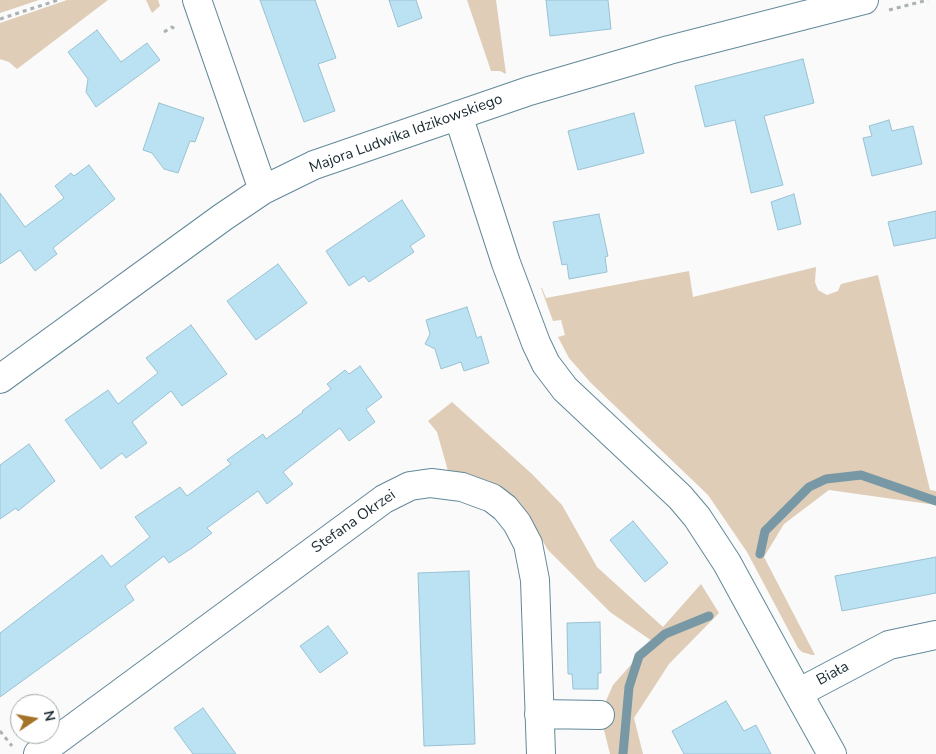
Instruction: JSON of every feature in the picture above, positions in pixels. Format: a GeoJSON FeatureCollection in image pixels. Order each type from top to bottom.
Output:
{"type":"FeatureCollection","features":[{"type":"Feature","properties":{"kind":"street"},"geometry":{"type":"LineString","coordinates":[[197,0],[262,190]]}},
{"type":"Feature","properties":{"kind":"street","name":"Majora Ludwika Idzikowskiego"},"geometry":{"type":"LineString","coordinates":[[0,379],[262,190],[328,160],[521,93],[669,50],[864,0]]}},
{"type":"Feature","properties":{"kind":"street"},"geometry":{"type":"LineString","coordinates":[[458,115],[506,263],[542,357],[565,389],[680,497],[697,516],[727,563],[832,754]]}},
{"type":"Feature","properties":{"kind":"street","name":"Stefana Okrzei"},"geometry":{"type":"LineString","coordinates":[[26,752],[384,499],[410,486],[427,483],[454,485],[489,496],[505,508],[524,536],[535,570],[541,754]]}},
{"type":"Feature","properties":{"kind":"street","name":"Biała"},"geometry":{"type":"LineString","coordinates":[[798,692],[889,645],[936,634]]}},
{"type":"Feature","properties":{"kind":"street"},"geometry":{"type":"LineString","coordinates":[[539,714],[600,715]]}},
{"type":"Feature","properties":{"kind":"path"},"geometry":{"type":"LineString","coordinates":[[0,19],[58,0]]}},
{"type":"Feature","properties":{"kind":"path"},"geometry":{"type":"LineString","coordinates":[[0,731],[26,752]]}},
{"type":"Feature","properties":{"kind":"shaded area"},"geometry":{"type":"Polygon","coordinates":[[[0,0],[39,0],[0,13],[0,0]]]}},
{"type":"Feature","properties":{"kind":"shaded area"},"geometry":{"type":"Polygon","coordinates":[[[67,0],[108,0],[17,69],[9,62],[0,59],[0,23],[67,0]]]}},
{"type":"Feature","properties":{"kind":"shaded area"},"geometry":{"type":"Polygon","coordinates":[[[146,0],[158,0],[160,6],[152,13],[146,0]]]}},
{"type":"Feature","properties":{"kind":"shaded area"},"geometry":{"type":"Polygon","coordinates":[[[467,0],[496,0],[506,74],[500,71],[491,71],[467,0]]]}},
{"type":"Feature","properties":{"kind":"shaded area"},"geometry":{"type":"Polygon","coordinates":[[[816,267],[815,282],[818,290],[827,295],[838,291],[841,284],[878,275],[930,490],[936,491],[936,505],[829,490],[784,524],[764,557],[815,655],[812,655],[802,652],[798,648],[747,552],[708,495],[591,383],[569,358],[558,337],[565,335],[561,320],[553,321],[541,288],[546,298],[689,271],[693,297],[816,267]]]}},
{"type":"Feature","properties":{"kind":"shaded area"},"geometry":{"type":"Polygon","coordinates":[[[452,402],[532,474],[562,505],[597,567],[663,627],[701,584],[719,613],[669,664],[634,718],[643,754],[610,754],[603,726],[605,703],[613,685],[652,641],[610,612],[548,550],[526,513],[466,475],[448,471],[437,432],[428,421],[452,402]]]}},
{"type":"Feature","properties":{"kind":"building"},"geometry":{"type":"Polygon","coordinates":[[[260,0],[315,0],[336,58],[318,64],[335,111],[304,122],[260,0]]]}},
{"type":"Feature","properties":{"kind":"building"},"geometry":{"type":"Polygon","coordinates":[[[389,0],[416,0],[422,18],[398,27],[389,0]]]}},
{"type":"Feature","properties":{"kind":"building"},"geometry":{"type":"Polygon","coordinates":[[[546,0],[608,0],[611,29],[550,36],[546,0]]]}},
{"type":"Feature","properties":{"kind":"building"},"geometry":{"type":"Polygon","coordinates":[[[97,30],[121,62],[147,43],[160,60],[96,107],[86,92],[88,79],[68,52],[97,30]]]}},
{"type":"Feature","properties":{"kind":"building"},"geometry":{"type":"Polygon","coordinates":[[[803,59],[814,103],[764,116],[783,185],[751,193],[735,120],[705,127],[695,86],[803,59]]]}},
{"type":"Feature","properties":{"kind":"building"},"geometry":{"type":"Polygon","coordinates":[[[159,103],[204,118],[195,142],[190,141],[178,173],[164,169],[152,153],[143,150],[159,103]]]}},
{"type":"Feature","properties":{"kind":"building"},"geometry":{"type":"Polygon","coordinates":[[[634,113],[644,153],[578,170],[568,131],[634,113]]]}},
{"type":"Feature","properties":{"kind":"building"},"geometry":{"type":"Polygon","coordinates":[[[889,120],[892,131],[913,126],[922,164],[872,176],[863,138],[872,136],[869,126],[889,120]]]}},
{"type":"Feature","properties":{"kind":"building"},"geometry":{"type":"Polygon","coordinates":[[[89,165],[115,199],[53,248],[57,254],[35,271],[20,250],[0,264],[0,193],[25,227],[64,198],[55,186],[71,173],[74,176],[89,165]]]}},
{"type":"Feature","properties":{"kind":"building"},"geometry":{"type":"Polygon","coordinates":[[[794,194],[801,224],[778,230],[771,202],[794,194]]]}},
{"type":"Feature","properties":{"kind":"building"},"geometry":{"type":"Polygon","coordinates":[[[402,200],[425,236],[410,246],[414,252],[369,282],[364,276],[349,286],[326,251],[402,200]]]}},
{"type":"Feature","properties":{"kind":"building"},"geometry":{"type":"Polygon","coordinates":[[[936,211],[936,238],[894,246],[888,222],[936,211]]]}},
{"type":"Feature","properties":{"kind":"building"},"geometry":{"type":"Polygon","coordinates":[[[599,214],[608,256],[605,257],[607,272],[569,279],[567,264],[562,265],[553,222],[599,214]]]}},
{"type":"Feature","properties":{"kind":"building"},"geometry":{"type":"Polygon","coordinates":[[[278,264],[307,303],[256,340],[227,301],[278,264]]]}},
{"type":"Feature","properties":{"kind":"building"},"geometry":{"type":"Polygon","coordinates":[[[467,307],[477,338],[481,336],[489,363],[464,371],[461,362],[441,369],[435,349],[425,344],[430,334],[426,320],[467,307]]]}},
{"type":"Feature","properties":{"kind":"building"},"geometry":{"type":"Polygon","coordinates":[[[191,325],[227,374],[182,406],[171,391],[132,422],[147,443],[126,458],[122,453],[101,469],[65,420],[108,390],[118,404],[158,373],[146,358],[191,325]]]}},
{"type":"Feature","properties":{"kind":"building"},"geometry":{"type":"Polygon","coordinates":[[[360,366],[382,397],[366,409],[375,422],[349,441],[340,428],[283,472],[293,484],[267,504],[258,491],[207,528],[212,533],[192,548],[169,563],[164,556],[125,586],[134,600],[0,697],[0,633],[102,555],[111,567],[150,537],[135,517],[180,487],[187,496],[231,464],[227,460],[263,434],[266,439],[303,412],[331,389],[327,384],[345,370],[349,374],[360,366]]]}},
{"type":"Feature","properties":{"kind":"building"},"geometry":{"type":"Polygon","coordinates":[[[29,444],[55,481],[18,511],[16,508],[0,519],[0,465],[29,444]]]}},
{"type":"Feature","properties":{"kind":"building"},"geometry":{"type":"Polygon","coordinates":[[[633,521],[668,563],[645,582],[610,540],[633,521]]]}},
{"type":"Feature","properties":{"kind":"building"},"geometry":{"type":"Polygon","coordinates":[[[936,557],[936,593],[842,611],[835,576],[936,557]]]}},
{"type":"Feature","properties":{"kind":"building"},"geometry":{"type":"Polygon","coordinates":[[[469,571],[475,744],[424,746],[418,573],[469,571]]]}},
{"type":"Feature","properties":{"kind":"building"},"geometry":{"type":"Polygon","coordinates":[[[600,622],[601,673],[598,673],[598,689],[573,689],[572,674],[568,674],[567,623],[600,622]]]}},
{"type":"Feature","properties":{"kind":"building"},"geometry":{"type":"Polygon","coordinates":[[[328,626],[348,653],[320,673],[300,646],[328,626]]]}},
{"type":"Feature","properties":{"kind":"building"},"geometry":{"type":"Polygon","coordinates":[[[726,701],[744,731],[756,725],[771,754],[684,754],[672,731],[726,701]]]}},
{"type":"Feature","properties":{"kind":"building"},"geometry":{"type":"Polygon","coordinates":[[[203,708],[236,754],[193,754],[174,728],[203,708]]]}},
{"type":"Feature","properties":{"kind":"waterway"},"geometry":{"type":"LineString","coordinates":[[760,554],[765,531],[809,487],[826,479],[861,475],[936,501]]}},
{"type":"Feature","properties":{"kind":"waterway"},"geometry":{"type":"LineString","coordinates":[[623,754],[629,687],[639,656],[665,634],[709,616]]}}]}
